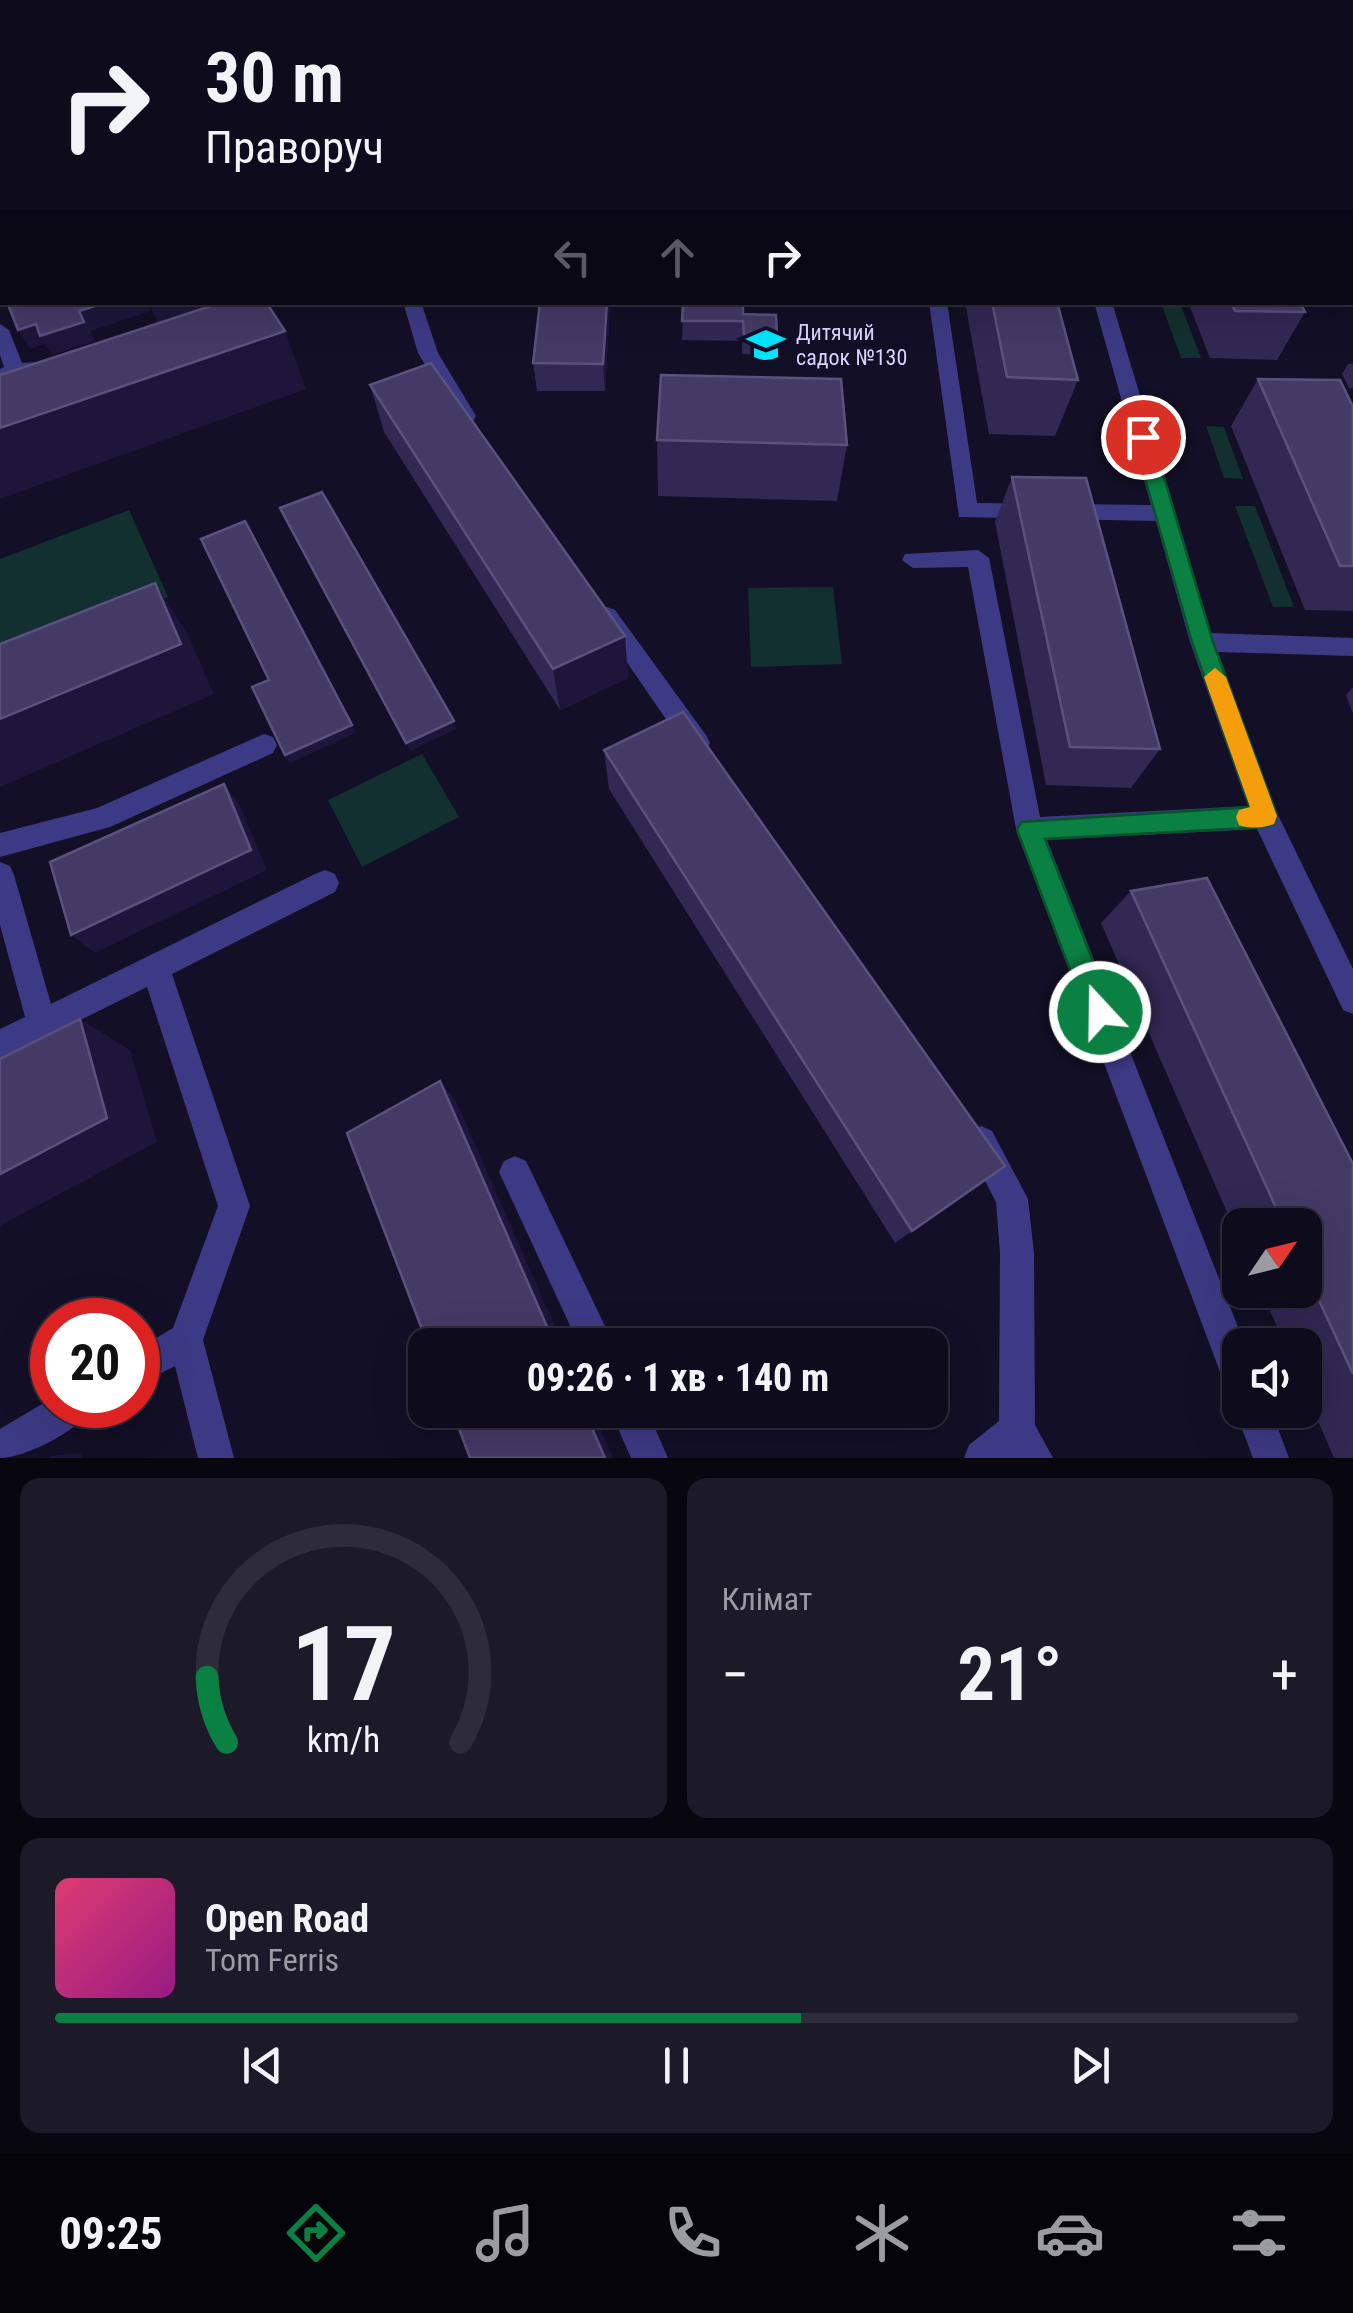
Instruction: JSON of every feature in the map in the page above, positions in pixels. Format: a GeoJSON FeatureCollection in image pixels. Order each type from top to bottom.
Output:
{"type":"FeatureCollection","features":[{"type":"Feature","properties":{"kind":"street"},"geometry":{"type":"LineString","coordinates":[[413,305],[428,353],[478,434]]}},
{"type":"Feature","properties":{"kind":"street"},"geometry":{"type":"LineString","coordinates":[[938,305],[967,511],[1164,513]]}},
{"type":"Feature","properties":{"kind":"street"},"geometry":{"type":"LineString","coordinates":[[1104,305],[1202,642],[1265,816],[1353,1000]]}},
{"type":"Feature","properties":{"kind":"street"},"geometry":{"type":"LineString","coordinates":[[0,330],[7,373],[82,365]]}},
{"type":"Feature","properties":{"kind":"street"},"geometry":{"type":"LineString","coordinates":[[913,560],[978,558],[1030,830],[1222,1331]]}},
{"type":"Feature","properties":{"kind":"street"},"geometry":{"type":"LineString","coordinates":[[590,593],[711,762]]}},
{"type":"Feature","properties":{"kind":"street"},"geometry":{"type":"LineString","coordinates":[[1202,642],[1353,647]]}},
{"type":"Feature","properties":{"kind":"street"},"geometry":{"type":"LineString","coordinates":[[0,845],[101,819],[264,745]]}},
{"type":"Feature","properties":{"kind":"street"},"geometry":{"type":"LineString","coordinates":[[1030,830],[1265,816]]}},
{"type":"Feature","properties":{"kind":"street"},"geometry":{"type":"LineString","coordinates":[[0,875],[42,1025]]}},
{"type":"Feature","properties":{"kind":"street"},"geometry":{"type":"LineString","coordinates":[[0,1045],[325,882]]}},
{"type":"Feature","properties":{"kind":"street"},"geometry":{"type":"LineString","coordinates":[[156,969],[234,1206],[186,1340],[216,1458]]}},
{"type":"Feature","properties":{"kind":"street"},"geometry":{"type":"LineString","coordinates":[[960,1113],[995,1161],[1012,1199],[1016,1253],[1026,1444],[982,1458]]}},
{"type":"Feature","properties":{"kind":"street"},"geometry":{"type":"LineString","coordinates":[[516,1172],[589,1328]]}},
{"type":"Feature","properties":{"kind":"street"},"geometry":{"type":"LineString","coordinates":[[160,1355],[186,1340]]}},
{"type":"Feature","properties":{"kind":"street"},"geometry":{"type":"LineString","coordinates":[[0,1449],[36,1428]]}},
{"type":"Feature","properties":{"kind":"street"},"geometry":{"type":"LineString","coordinates":[[636,1428],[650,1458]]}},
{"type":"Feature","properties":{"kind":"street"},"geometry":{"type":"LineString","coordinates":[[1259,1428],[1271,1458]]}},
{"type":"Feature","properties":{"kind":"green space"},"geometry":{"type":"Polygon","coordinates":[[[1162,305],[1181,305],[1201,358],[1181,358],[1162,305]]]}},
{"type":"Feature","properties":{"kind":"green space"},"geometry":{"type":"Polygon","coordinates":[[[1206,426],[1224,427],[1243,479],[1224,478],[1206,426]]]}},
{"type":"Feature","properties":{"kind":"green space"},"geometry":{"type":"Polygon","coordinates":[[[1235,506],[1255,506],[1294,607],[1273,607],[1235,506]]]}},
{"type":"Feature","properties":{"kind":"green space"},"geometry":{"type":"Polygon","coordinates":[[[129,510],[168,597],[0,665],[0,559],[129,510]]]}},
{"type":"Feature","properties":{"kind":"green space"},"geometry":{"type":"Polygon","coordinates":[[[833,587],[842,664],[751,667],[748,588],[833,587]]]}},
{"type":"Feature","properties":{"kind":"green space"},"geometry":{"type":"Polygon","coordinates":[[[422,754],[459,817],[362,867],[328,800],[422,754]]]}},
{"type":"Feature","properties":{"kind":"building"},"geometry":{"type":"Polygon","coordinates":[[[8,305],[98,305],[79,311],[84,322],[40,336],[36,324],[18,330],[8,305]]]}},
{"type":"Feature","properties":{"kind":"building"},"geometry":{"type":"Polygon","coordinates":[[[214,305],[268,305],[285,331],[0,428],[0,375],[214,305]]]}},
{"type":"Feature","properties":{"kind":"building"},"geometry":{"type":"Polygon","coordinates":[[[540,305],[607,305],[603,364],[533,363],[540,305]]]}},
{"type":"Feature","properties":{"kind":"building"},"geometry":{"type":"Polygon","coordinates":[[[683,305],[743,305],[743,314],[776,315],[777,336],[744,335],[743,321],[682,321],[683,305]]]}},
{"type":"Feature","properties":{"kind":"building"},"geometry":{"type":"Polygon","coordinates":[[[993,305],[1058,305],[1078,380],[1007,377],[993,305]]]}},
{"type":"Feature","properties":{"kind":"building"},"geometry":{"type":"Polygon","coordinates":[[[1232,305],[1302,305],[1305,312],[1235,311],[1232,305]]]}},
{"type":"Feature","properties":{"kind":"building"},"geometry":{"type":"Polygon","coordinates":[[[431,363],[625,636],[553,669],[370,385],[431,363]]]}},
{"type":"Feature","properties":{"kind":"building"},"geometry":{"type":"Polygon","coordinates":[[[661,375],[841,379],[847,445],[657,440],[661,375]]]}},
{"type":"Feature","properties":{"kind":"building"},"geometry":{"type":"Polygon","coordinates":[[[1258,379],[1340,380],[1353,407],[1353,566],[1340,566],[1258,379]]]}},
{"type":"Feature","properties":{"kind":"building"},"geometry":{"type":"Polygon","coordinates":[[[1012,477],[1086,478],[1160,749],[1070,747],[1012,477]]]}},
{"type":"Feature","properties":{"kind":"building"},"geometry":{"type":"Polygon","coordinates":[[[322,492],[454,721],[406,743],[280,508],[322,492]]]}},
{"type":"Feature","properties":{"kind":"building"},"geometry":{"type":"Polygon","coordinates":[[[245,521],[352,725],[285,755],[252,687],[269,680],[201,539],[245,521]]]}},
{"type":"Feature","properties":{"kind":"building"},"geometry":{"type":"Polygon","coordinates":[[[155,583],[181,644],[0,719],[0,644],[155,583]]]}},
{"type":"Feature","properties":{"kind":"building"},"geometry":{"type":"Polygon","coordinates":[[[683,712],[1005,1166],[912,1231],[604,750],[683,712]]]}},
{"type":"Feature","properties":{"kind":"building"},"geometry":{"type":"Polygon","coordinates":[[[224,784],[251,850],[71,935],[50,862],[224,784]]]}},
{"type":"Feature","properties":{"kind":"building"},"geometry":{"type":"Polygon","coordinates":[[[1207,878],[1353,1164],[1353,1374],[1322,1307],[1322,1208],[1276,1208],[1131,891],[1207,878]]]}},
{"type":"Feature","properties":{"kind":"building"},"geometry":{"type":"Polygon","coordinates":[[[80,1019],[107,1118],[0,1174],[0,1059],[80,1019]]]}},
{"type":"Feature","properties":{"kind":"building"},"geometry":{"type":"Polygon","coordinates":[[[440,1081],[548,1328],[422,1328],[347,1133],[440,1081]]]}},
{"type":"Feature","properties":{"kind":"building"},"geometry":{"type":"Polygon","coordinates":[[[459,1428],[592,1428],[605,1458],[470,1458],[459,1428]]]}},
{"type":"Feature","properties":{"kind":"slow traffic"},"geometry":{"type":"LineString","coordinates":[[1215,677],[1265,816],[1248,817]]}},
{"type":"Feature","properties":{"kind":"place","name":"Дитячий садок №130"},"geometry":{"type":"Point","coordinates":[766,345]}},
{"type":"Feature","properties":{"kind":"route"},"geometry":{"type":"LineString","coordinates":[[1100,1012],[1030,830],[1265,816],[1202,642],[1143,437]]}}]}
